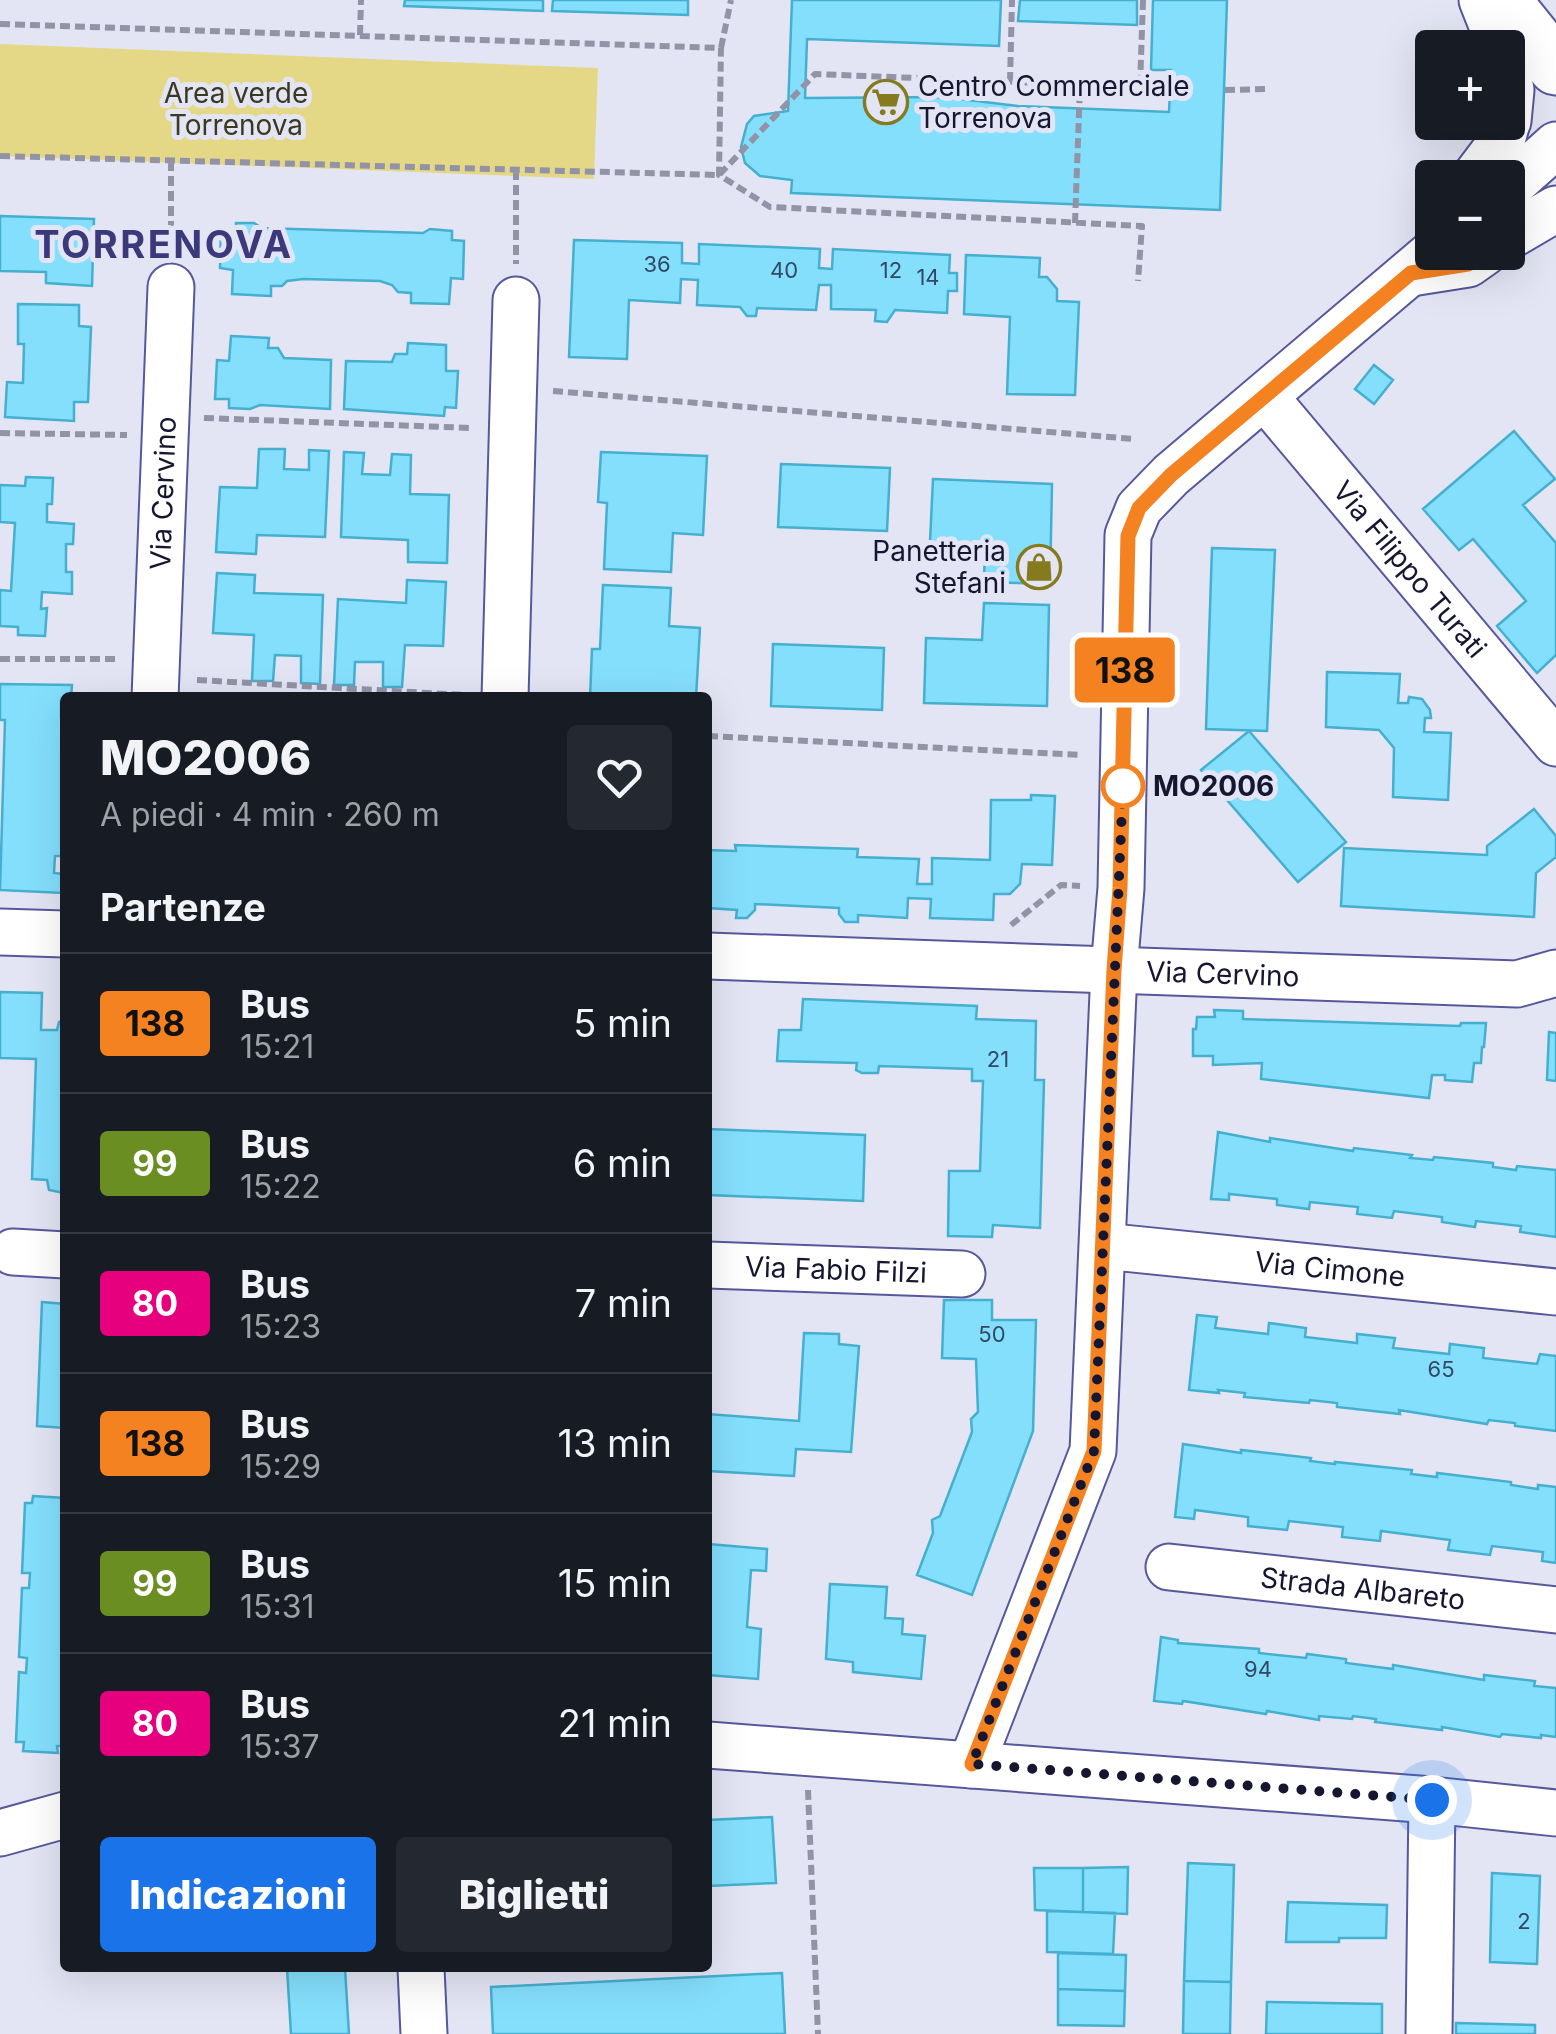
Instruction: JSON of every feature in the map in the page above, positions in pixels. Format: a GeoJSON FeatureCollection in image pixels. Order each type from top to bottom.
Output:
{"type":"FeatureCollection","features":[{"type":"Feature","properties":{"kind":"main road"},"geometry":{"type":"LineString","coordinates":[[1502,0],[1556,67]]}},
{"type":"Feature","properties":{"kind":"street"},"geometry":{"type":"LineString","coordinates":[[1482,0],[1493,30]]}},
{"type":"Feature","properties":{"kind":"street"},"geometry":{"type":"LineString","coordinates":[[1525,173],[1556,145]]}},
{"type":"Feature","properties":{"kind":"street"},"geometry":{"type":"LineString","coordinates":[[1525,227],[1556,208]]}},
{"type":"Feature","properties":{"kind":"street"},"geometry":{"type":"LineString","coordinates":[[972,1764],[1094,1451],[1120,888],[1128,536],[1139,508],[1171,475],[1415,269]]}},
{"type":"Feature","properties":{"kind":"street","name":"Via Cervino"},"geometry":{"type":"LineString","coordinates":[[156,688],[172,287]]}},
{"type":"Feature","properties":{"kind":"street"},"geometry":{"type":"LineString","coordinates":[[505,692],[516,300]]}},
{"type":"Feature","properties":{"kind":"street","name":"Via Filippo Turati"},"geometry":{"type":"LineString","coordinates":[[1266,396],[1556,743]]}},
{"type":"Feature","properties":{"kind":"street"},"geometry":{"type":"LineString","coordinates":[[0,932],[60,934]]}},
{"type":"Feature","properties":{"kind":"street","name":"Via Cervino"},"geometry":{"type":"LineString","coordinates":[[712,956],[1518,984],[1556,973]]}},
{"type":"Feature","properties":{"kind":"street","name":"Via Cimone"},"geometry":{"type":"LineString","coordinates":[[1103,1246],[1556,1292]]}},
{"type":"Feature","properties":{"kind":"street"},"geometry":{"type":"LineString","coordinates":[[14,1252],[60,1255]]}},
{"type":"Feature","properties":{"kind":"street","name":"Via Fabio Filzi"},"geometry":{"type":"LineString","coordinates":[[712,1264],[962,1274]]}},
{"type":"Feature","properties":{"kind":"street","name":"Strada Albareto"},"geometry":{"type":"LineString","coordinates":[[1169,1567],[1556,1610]]}},
{"type":"Feature","properties":{"kind":"street"},"geometry":{"type":"LineString","coordinates":[[712,1745],[1432,1800],[1556,1813]]}},
{"type":"Feature","properties":{"kind":"street"},"geometry":{"type":"LineString","coordinates":[[1429,2034],[1432,1800]]}},
{"type":"Feature","properties":{"kind":"street"},"geometry":{"type":"LineString","coordinates":[[0,1833],[60,1816]]}},
{"type":"Feature","properties":{"kind":"street"},"geometry":{"type":"LineString","coordinates":[[421,1972],[424,2034]]}},
{"type":"Feature","properties":{"kind":"path"},"geometry":{"type":"LineString","coordinates":[[360,35],[361,0]]}},
{"type":"Feature","properties":{"kind":"path"},"geometry":{"type":"LineString","coordinates":[[719,175],[721,48],[731,0]]}},
{"type":"Feature","properties":{"kind":"path"},"geometry":{"type":"LineString","coordinates":[[1010,82],[1012,0]]}},
{"type":"Feature","properties":{"kind":"path"},"geometry":{"type":"LineString","coordinates":[[1140,87],[1143,0]]}},
{"type":"Feature","properties":{"kind":"path"},"geometry":{"type":"LineString","coordinates":[[0,24],[721,48]]}},
{"type":"Feature","properties":{"kind":"path"},"geometry":{"type":"LineString","coordinates":[[719,175],[816,74],[1168,88]]}},
{"type":"Feature","properties":{"kind":"path"},"geometry":{"type":"LineString","coordinates":[[1075,223],[1080,84]]}},
{"type":"Feature","properties":{"kind":"path"},"geometry":{"type":"LineString","coordinates":[[1226,90],[1270,89]]}},
{"type":"Feature","properties":{"kind":"path"},"geometry":{"type":"LineString","coordinates":[[0,156],[719,175],[770,207],[1142,226],[1138,280]]}},
{"type":"Feature","properties":{"kind":"path"},"geometry":{"type":"LineString","coordinates":[[171,161],[172,287]]}},
{"type":"Feature","properties":{"kind":"path"},"geometry":{"type":"LineString","coordinates":[[516,170],[516,300]]}},
{"type":"Feature","properties":{"kind":"path"},"geometry":{"type":"LineString","coordinates":[[0,433],[165,435],[196,417],[513,408],[1134,440]]}},
{"type":"Feature","properties":{"kind":"path"},"geometry":{"type":"LineString","coordinates":[[0,659],[127,659],[156,688],[311,692]]}},
{"type":"Feature","properties":{"kind":"path"},"geometry":{"type":"LineString","coordinates":[[712,736],[1123,757]]}},
{"type":"Feature","properties":{"kind":"path"},"geometry":{"type":"LineString","coordinates":[[999,934],[1062,885],[1120,888]]}},
{"type":"Feature","properties":{"kind":"path"},"geometry":{"type":"LineString","coordinates":[[807,1754],[818,2034]]}},
{"type":"Feature","properties":{"kind":"green space","name":"Area verde Torrenova"},"geometry":{"type":"Polygon","coordinates":[[[0,44],[598,68],[594,179],[0,156],[0,44]]]}},
{"type":"Feature","properties":{"kind":"building"},"geometry":{"type":"Polygon","coordinates":[[[405,0],[543,0],[543,11],[404,6],[405,0]]]}},
{"type":"Feature","properties":{"kind":"building"},"geometry":{"type":"Polygon","coordinates":[[[553,0],[688,0],[688,15],[552,11],[553,0]]]}},
{"type":"Feature","properties":{"kind":"building","name":"Centro Commerciale Torrenova"},"geometry":{"type":"Polygon","coordinates":[[[792,0],[1001,0],[999,46],[807,39],[805,98],[943,97],[1018,106],[1169,112],[1171,70],[1151,70],[1153,0],[1227,0],[1220,210],[791,193],[792,180],[760,176],[745,163],[741,147],[747,124],[754,116],[788,111],[792,0]]]}},
{"type":"Feature","properties":{"kind":"building"},"geometry":{"type":"Polygon","coordinates":[[[1020,0],[1137,0],[1137,25],[1018,21],[1020,0]]]}},
{"type":"Feature","properties":{"kind":"building"},"geometry":{"type":"Polygon","coordinates":[[[0,216],[94,219],[92,286],[46,283],[46,272],[0,271],[0,216]]]}},
{"type":"Feature","properties":{"kind":"building"},"geometry":{"type":"Polygon","coordinates":[[[236,223],[254,223],[262,228],[452,231],[452,240],[464,241],[463,279],[451,278],[449,304],[411,303],[411,293],[398,292],[380,281],[303,279],[271,286],[271,296],[232,294],[233,270],[220,268],[221,231],[236,232],[236,223]]]}},
{"type":"Feature","properties":{"kind":"building"},"geometry":{"type":"Polygon","coordinates":[[[574,240],[682,243],[682,263],[699,264],[699,244],[820,249],[819,268],[832,269],[833,249],[950,255],[949,273],[957,273],[957,291],[948,291],[947,313],[895,310],[887,322],[875,321],[876,310],[831,309],[831,285],[819,285],[816,310],[757,308],[756,316],[747,316],[740,307],[697,305],[698,280],[681,279],[680,303],[629,300],[627,359],[569,357],[574,240]]]}},
{"type":"Feature","properties":{"kind":"building"},"geometry":{"type":"Polygon","coordinates":[[[966,255],[1040,258],[1039,277],[1047,277],[1057,289],[1057,301],[1079,302],[1075,395],[1007,394],[1010,317],[964,314],[966,255]]]}},
{"type":"Feature","properties":{"kind":"building"},"geometry":{"type":"Polygon","coordinates":[[[18,304],[79,305],[79,326],[91,327],[88,402],[74,402],[74,421],[5,417],[7,382],[23,383],[24,344],[18,344],[18,304]]]}},
{"type":"Feature","properties":{"kind":"building"},"geometry":{"type":"Polygon","coordinates":[[[231,336],[269,338],[268,348],[278,348],[284,358],[331,360],[330,409],[260,405],[250,409],[229,408],[229,399],[215,399],[217,360],[229,361],[231,336]]]}},
{"type":"Feature","properties":{"kind":"building"},"geometry":{"type":"Polygon","coordinates":[[[408,343],[446,345],[446,371],[458,371],[456,408],[445,407],[444,416],[344,409],[346,361],[392,362],[395,354],[407,354],[408,343]]]}},
{"type":"Feature","properties":{"kind":"building"},"geometry":{"type":"Polygon","coordinates":[[[1374,365],[1393,380],[1374,404],[1355,389],[1374,365]]]}},
{"type":"Feature","properties":{"kind":"building"},"geometry":{"type":"Polygon","coordinates":[[[1514,431],[1555,479],[1523,505],[1556,543],[1556,655],[1537,673],[1497,626],[1526,601],[1473,539],[1459,550],[1423,509],[1514,431]]]}},
{"type":"Feature","properties":{"kind":"building"},"geometry":{"type":"Polygon","coordinates":[[[259,449],[285,449],[284,469],[309,470],[309,450],[329,451],[325,537],[257,535],[256,554],[216,552],[220,487],[257,488],[259,449]]]}},
{"type":"Feature","properties":{"kind":"building"},"geometry":{"type":"Polygon","coordinates":[[[344,452],[364,453],[362,474],[390,475],[392,454],[411,455],[410,494],[449,495],[447,563],[408,562],[408,540],[341,537],[344,452]]]}},
{"type":"Feature","properties":{"kind":"building"},"geometry":{"type":"Polygon","coordinates":[[[601,452],[707,456],[703,535],[673,533],[671,572],[604,569],[607,503],[598,502],[601,452]]]}},
{"type":"Feature","properties":{"kind":"building"},"geometry":{"type":"Polygon","coordinates":[[[781,464],[890,468],[887,531],[778,527],[781,464]]]}},
{"type":"Feature","properties":{"kind":"building"},"geometry":{"type":"Polygon","coordinates":[[[26,477],[53,478],[47,522],[74,524],[73,544],[66,544],[66,572],[72,572],[72,594],[42,592],[41,609],[47,608],[45,636],[18,635],[18,627],[0,626],[0,590],[11,591],[15,523],[0,522],[0,485],[25,486],[26,477]]]}},
{"type":"Feature","properties":{"kind":"building"},"geometry":{"type":"Polygon","coordinates":[[[933,479],[1052,484],[1050,584],[984,582],[985,545],[930,542],[933,479]]]}},
{"type":"Feature","properties":{"kind":"building"},"geometry":{"type":"Polygon","coordinates":[[[1212,548],[1275,550],[1267,731],[1206,729],[1212,548]]]}},
{"type":"Feature","properties":{"kind":"building"},"geometry":{"type":"Polygon","coordinates":[[[217,573],[255,575],[254,593],[323,595],[320,684],[301,683],[301,656],[275,655],[273,681],[252,681],[254,635],[213,633],[217,573]]]}},
{"type":"Feature","properties":{"kind":"building"},"geometry":{"type":"Polygon","coordinates":[[[407,580],[446,582],[443,646],[405,645],[402,687],[383,687],[383,662],[355,662],[354,685],[334,685],[338,599],[406,603],[407,580]]]}},
{"type":"Feature","properties":{"kind":"building"},"geometry":{"type":"Polygon","coordinates":[[[603,585],[671,588],[669,626],[700,628],[696,692],[590,692],[592,649],[600,649],[603,585]]]}},
{"type":"Feature","properties":{"kind":"building"},"geometry":{"type":"Polygon","coordinates":[[[984,603],[1049,605],[1047,706],[924,703],[926,638],[982,640],[984,603]]]}},
{"type":"Feature","properties":{"kind":"building"},"geometry":{"type":"Polygon","coordinates":[[[773,644],[884,648],[882,710],[771,706],[773,644]]]}},
{"type":"Feature","properties":{"kind":"building"},"geometry":{"type":"Polygon","coordinates":[[[1327,672],[1400,674],[1398,703],[1408,703],[1409,697],[1422,699],[1431,718],[1425,718],[1424,732],[1451,733],[1448,800],[1393,797],[1394,748],[1379,730],[1326,727],[1327,672]]]}},
{"type":"Feature","properties":{"kind":"building"},"geometry":{"type":"Polygon","coordinates":[[[0,684],[72,685],[71,692],[60,692],[60,856],[55,856],[54,873],[60,874],[60,893],[0,890],[5,720],[0,720],[0,684]]]}},
{"type":"Feature","properties":{"kind":"building"},"geometry":{"type":"Polygon","coordinates":[[[1249,731],[1346,842],[1298,882],[1201,770],[1249,731]]]}},
{"type":"Feature","properties":{"kind":"building"},"geometry":{"type":"Polygon","coordinates":[[[1031,795],[1055,796],[1052,865],[1022,864],[1020,884],[1010,894],[994,894],[993,920],[930,918],[931,899],[908,898],[907,918],[858,915],[858,922],[845,922],[839,908],[755,904],[747,918],[736,918],[737,910],[712,908],[712,850],[736,851],[735,845],[858,849],[857,857],[919,859],[917,884],[932,884],[932,858],[990,860],[991,800],[1031,800],[1031,795]]]}},
{"type":"Feature","properties":{"kind":"building"},"geometry":{"type":"Polygon","coordinates":[[[1534,809],[1556,836],[1556,857],[1536,873],[1534,917],[1341,906],[1344,848],[1487,855],[1487,846],[1534,809]]]}},
{"type":"Feature","properties":{"kind":"building"},"geometry":{"type":"Polygon","coordinates":[[[0,992],[42,993],[41,1030],[57,1030],[60,1022],[60,1192],[49,1190],[47,1180],[32,1179],[36,1059],[0,1058],[0,992]]]}},
{"type":"Feature","properties":{"kind":"building"},"geometry":{"type":"Polygon","coordinates":[[[803,999],[977,1006],[976,1019],[1036,1021],[1035,1080],[1044,1080],[1040,1228],[993,1225],[992,1237],[948,1236],[949,1171],[980,1171],[983,1081],[972,1081],[972,1069],[879,1066],[878,1073],[862,1073],[856,1070],[857,1063],[777,1061],[779,1030],[801,1030],[803,999]]]}},
{"type":"Feature","properties":{"kind":"building"},"geometry":{"type":"Polygon","coordinates":[[[1214,1010],[1243,1011],[1243,1019],[1460,1026],[1486,1023],[1484,1047],[1481,1063],[1474,1063],[1472,1082],[1432,1075],[1429,1098],[1261,1079],[1262,1063],[1213,1065],[1213,1056],[1193,1056],[1197,1017],[1215,1017],[1214,1010]]]}},
{"type":"Feature","properties":{"kind":"building"},"geometry":{"type":"Polygon","coordinates":[[[1549,1032],[1556,1033],[1556,1081],[1547,1080],[1549,1032]]]}},
{"type":"Feature","properties":{"kind":"building"},"geometry":{"type":"Polygon","coordinates":[[[712,1129],[865,1135],[863,1201],[712,1195],[712,1129]]]}},
{"type":"Feature","properties":{"kind":"building"},"geometry":{"type":"Polygon","coordinates":[[[1218,1132],[1270,1142],[1270,1138],[1353,1151],[1354,1148],[1412,1155],[1410,1158],[1493,1163],[1493,1167],[1516,1170],[1517,1166],[1556,1170],[1556,1237],[1520,1232],[1521,1226],[1476,1221],[1475,1227],[1442,1222],[1442,1217],[1394,1211],[1392,1218],[1357,1214],[1358,1207],[1310,1202],[1309,1209],[1277,1205],[1277,1199],[1229,1194],[1229,1200],[1211,1199],[1218,1132]]]}},
{"type":"Feature","properties":{"kind":"building"},"geometry":{"type":"Polygon","coordinates":[[[944,1300],[992,1300],[992,1320],[1036,1320],[1033,1431],[972,1595],[917,1575],[933,1533],[932,1520],[940,1516],[972,1432],[971,1419],[978,1412],[976,1359],[942,1358],[944,1300]]]}},
{"type":"Feature","properties":{"kind":"building"},"geometry":{"type":"Polygon","coordinates":[[[42,1302],[60,1304],[60,1428],[37,1426],[42,1302]]]}},
{"type":"Feature","properties":{"kind":"building"},"geometry":{"type":"Polygon","coordinates":[[[1197,1315],[1217,1317],[1215,1328],[1268,1334],[1269,1323],[1306,1328],[1305,1337],[1357,1343],[1357,1334],[1395,1338],[1393,1348],[1449,1354],[1450,1344],[1484,1348],[1483,1358],[1537,1364],[1540,1354],[1556,1356],[1556,1431],[1399,1410],[1400,1414],[1337,1407],[1337,1403],[1189,1390],[1197,1315]]]}},
{"type":"Feature","properties":{"kind":"building"},"geometry":{"type":"Polygon","coordinates":[[[804,1333],[839,1334],[839,1344],[859,1346],[851,1452],[796,1449],[794,1476],[712,1471],[712,1414],[799,1421],[804,1333]]]}},
{"type":"Feature","properties":{"kind":"building"},"geometry":{"type":"Polygon","coordinates":[[[1183,1444],[1412,1470],[1411,1474],[1437,1477],[1437,1473],[1511,1482],[1538,1489],[1538,1485],[1556,1487],[1556,1563],[1542,1561],[1543,1552],[1492,1546],[1490,1555],[1448,1550],[1450,1540],[1381,1531],[1380,1541],[1342,1537],[1343,1527],[1289,1521],[1287,1530],[1248,1526],[1248,1517],[1195,1510],[1194,1519],[1175,1517],[1183,1444]]]}},
{"type":"Feature","properties":{"kind":"building"},"geometry":{"type":"Polygon","coordinates":[[[33,1496],[60,1498],[58,1753],[23,1751],[24,1742],[16,1742],[19,1672],[26,1673],[27,1658],[19,1657],[22,1588],[29,1588],[30,1573],[22,1573],[25,1503],[32,1503],[33,1496]]]}},
{"type":"Feature","properties":{"kind":"building"},"geometry":{"type":"Polygon","coordinates":[[[712,1544],[767,1549],[766,1571],[751,1570],[747,1627],[761,1629],[758,1679],[712,1675],[712,1544]]]}},
{"type":"Feature","properties":{"kind":"building"},"geometry":{"type":"Polygon","coordinates":[[[830,1584],[887,1587],[885,1618],[903,1619],[902,1634],[925,1636],[921,1679],[853,1672],[853,1662],[826,1659],[830,1584]]]}},
{"type":"Feature","properties":{"kind":"building"},"geometry":{"type":"Polygon","coordinates":[[[1161,1637],[1178,1643],[1259,1649],[1259,1653],[1306,1658],[1307,1654],[1346,1659],[1346,1663],[1393,1669],[1393,1665],[1484,1680],[1484,1675],[1535,1681],[1534,1686],[1556,1688],[1556,1737],[1500,1737],[1353,1716],[1319,1716],[1319,1720],[1183,1701],[1154,1701],[1161,1637]]]}},
{"type":"Feature","properties":{"kind":"building"},"geometry":{"type":"Polygon","coordinates":[[[772,1817],[776,1883],[712,1886],[712,1820],[772,1817]]]}},
{"type":"Feature","properties":{"kind":"building"},"geometry":{"type":"Polygon","coordinates":[[[1188,1863],[1234,1865],[1231,1982],[1184,1981],[1188,1863]]]}},
{"type":"Feature","properties":{"kind":"building"},"geometry":{"type":"Polygon","coordinates":[[[1128,1867],[1127,1914],[1083,1912],[1083,1868],[1128,1867]]]}},
{"type":"Feature","properties":{"kind":"building"},"geometry":{"type":"Polygon","coordinates":[[[1034,1868],[1083,1868],[1083,1912],[1035,1910],[1034,1868]]]}},
{"type":"Feature","properties":{"kind":"building"},"geometry":{"type":"Polygon","coordinates":[[[1492,1873],[1540,1876],[1537,1964],[1490,1962],[1492,1873]]]}},
{"type":"Feature","properties":{"kind":"building"},"geometry":{"type":"Polygon","coordinates":[[[1288,1902],[1387,1905],[1386,1938],[1286,1942],[1288,1902]]]}},
{"type":"Feature","properties":{"kind":"building"},"geometry":{"type":"Polygon","coordinates":[[[1047,1911],[1115,1913],[1113,1954],[1047,1952],[1047,1911]]]}},
{"type":"Feature","properties":{"kind":"building"},"geometry":{"type":"Polygon","coordinates":[[[1058,1953],[1126,1955],[1125,1991],[1058,1989],[1058,1953]]]}},
{"type":"Feature","properties":{"kind":"building"},"geometry":{"type":"Polygon","coordinates":[[[287,1972],[345,1972],[349,2034],[291,2034],[287,1972]]]}},
{"type":"Feature","properties":{"kind":"building"},"geometry":{"type":"Polygon","coordinates":[[[782,1973],[785,2034],[493,2034],[491,1987],[782,1973]]]}},
{"type":"Feature","properties":{"kind":"building"},"geometry":{"type":"Polygon","coordinates":[[[1184,1981],[1231,1982],[1230,2034],[1183,2034],[1184,1981]]]}},
{"type":"Feature","properties":{"kind":"building"},"geometry":{"type":"Polygon","coordinates":[[[1058,1989],[1125,1991],[1124,2026],[1058,2025],[1058,1989]]]}},
{"type":"Feature","properties":{"kind":"building"},"geometry":{"type":"Polygon","coordinates":[[[1267,2002],[1382,2004],[1382,2034],[1266,2034],[1267,2002]]]}},
{"type":"Feature","properties":{"kind":"building"},"geometry":{"type":"Polygon","coordinates":[[[1456,2023],[1535,2025],[1535,2034],[1456,2034],[1456,2023]]]}},
{"type":"Feature","properties":{"kind":"bus line","name":"138"},"geometry":{"type":"LineString","coordinates":[[972,1764],[1094,1451],[1120,888],[1128,536],[1139,508],[1171,475],[1411,273],[1430,270]]}},
{"type":"Feature","properties":{"kind":"place","name":"Centro Commerciale Torrenova"},"geometry":{"type":"Point","coordinates":[886,102]}},
{"type":"Feature","properties":{"kind":"place","name":"Panetteria Stefani"},"geometry":{"type":"Point","coordinates":[1039,567]}},
{"type":"Feature","properties":{"kind":"place","name":"MO2006"},"geometry":{"type":"Point","coordinates":[1123,786]}},
{"type":"Feature","properties":{"kind":"district","name":"TORRENOVA"},"geometry":{"type":"Point","coordinates":[164,244]}},
{"type":"Feature","properties":{"kind":"route"},"geometry":{"type":"LineString","coordinates":[[1123,786],[1094,1451],[972,1764],[1432,1800]]}}]}
